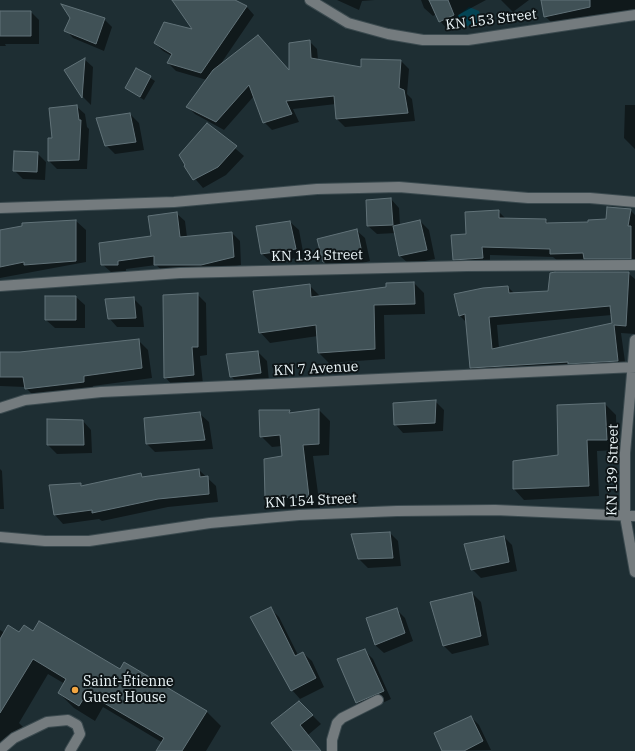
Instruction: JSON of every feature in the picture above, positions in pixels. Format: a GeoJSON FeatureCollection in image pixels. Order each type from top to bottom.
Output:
{"type":"FeatureCollection","features":[{"type":"Feature","properties":{"kind":"street","name":"KN 153 Street"},"geometry":{"type":"LineString","coordinates":[[310,0],[348,23],[388,34],[423,40],[468,40],[635,14]]}},
{"type":"Feature","properties":{"kind":"street"},"geometry":{"type":"LineString","coordinates":[[0,208],[174,202],[317,189],[399,188],[528,198],[590,198],[635,202]]}},
{"type":"Feature","properties":{"kind":"street","name":"KN 134 Street"},"geometry":{"type":"LineString","coordinates":[[0,286],[180,274],[467,266],[635,265]]}},
{"type":"Feature","properties":{"kind":"street","name":"KN 139 Street"},"geometry":{"type":"LineString","coordinates":[[635,340],[625,453],[635,572]]}},
{"type":"Feature","properties":{"kind":"street","name":"KN 7 Avenue"},"geometry":{"type":"LineString","coordinates":[[0,408],[25,400],[101,392],[560,372],[633,367]]}},
{"type":"Feature","properties":{"kind":"street","name":"KN 154 Street"},"geometry":{"type":"LineString","coordinates":[[0,537],[45,541],[89,541],[210,523],[299,514],[495,510],[630,516]]}},
{"type":"Feature","properties":{"kind":"street"},"geometry":{"type":"LineString","coordinates":[[332,751],[332,740],[337,723],[342,718],[378,700]]}},
{"type":"Feature","properties":{"kind":"street"},"geometry":{"type":"LineString","coordinates":[[0,750],[14,738],[47,722],[68,720],[77,725],[80,734],[70,751]]}},
{"type":"Feature","properties":{"kind":"shaded area"},"geometry":{"type":"Polygon","coordinates":[[[469,7],[479,11],[482,21],[462,28],[455,18],[469,7]]]}},
{"type":"Feature","properties":{"kind":"building"},"geometry":{"type":"Polygon","coordinates":[[[172,0],[235,0],[247,6],[201,73],[167,63],[172,54],[154,43],[164,22],[192,29],[172,0]]]}},
{"type":"Feature","properties":{"kind":"building"},"geometry":{"type":"Polygon","coordinates":[[[429,0],[448,0],[454,15],[439,22],[429,0]]]}},
{"type":"Feature","properties":{"kind":"building"},"geometry":{"type":"Polygon","coordinates":[[[541,0],[590,0],[590,7],[544,17],[541,0]]]}},
{"type":"Feature","properties":{"kind":"building"},"geometry":{"type":"Polygon","coordinates":[[[61,4],[105,18],[96,44],[64,31],[70,18],[61,4]]]}},
{"type":"Feature","properties":{"kind":"building"},"geometry":{"type":"Polygon","coordinates":[[[0,11],[31,11],[31,36],[0,36],[0,11]]]}},
{"type":"Feature","properties":{"kind":"building"},"geometry":{"type":"Polygon","coordinates":[[[258,35],[289,70],[289,43],[310,40],[311,58],[361,67],[361,59],[401,60],[399,88],[404,90],[408,113],[336,119],[334,96],[286,101],[292,114],[263,123],[249,85],[216,122],[186,107],[213,70],[258,35]]]}},
{"type":"Feature","properties":{"kind":"building"},"geometry":{"type":"Polygon","coordinates":[[[85,58],[82,98],[64,70],[85,58]]]}},
{"type":"Feature","properties":{"kind":"building"},"geometry":{"type":"Polygon","coordinates":[[[136,68],[151,76],[140,97],[125,88],[136,68]]]}},
{"type":"Feature","properties":{"kind":"building"},"geometry":{"type":"Polygon","coordinates":[[[77,105],[79,120],[81,120],[79,160],[48,161],[48,138],[52,138],[49,108],[77,105]]]}},
{"type":"Feature","properties":{"kind":"building"},"geometry":{"type":"Polygon","coordinates":[[[130,113],[136,142],[105,146],[96,118],[130,113]]]}},
{"type":"Feature","properties":{"kind":"building"},"geometry":{"type":"Polygon","coordinates":[[[207,123],[237,146],[218,167],[193,180],[179,155],[207,123]]]}},
{"type":"Feature","properties":{"kind":"building"},"geometry":{"type":"Polygon","coordinates":[[[14,151],[38,152],[37,172],[13,171],[14,151]]]}},
{"type":"Feature","properties":{"kind":"building"},"geometry":{"type":"Polygon","coordinates":[[[391,198],[393,225],[367,226],[366,200],[391,198]]]}},
{"type":"Feature","properties":{"kind":"building"},"geometry":{"type":"Polygon","coordinates":[[[607,207],[631,209],[628,226],[631,226],[631,259],[584,259],[583,253],[550,254],[550,249],[482,247],[483,258],[453,260],[451,235],[466,234],[465,212],[499,210],[499,218],[546,219],[546,223],[588,222],[588,220],[606,219],[607,207]]]}},
{"type":"Feature","properties":{"kind":"building"},"geometry":{"type":"Polygon","coordinates":[[[177,212],[180,237],[232,232],[234,257],[201,265],[154,265],[154,256],[118,261],[118,265],[101,265],[99,243],[151,236],[148,216],[177,212]]]}},
{"type":"Feature","properties":{"kind":"building"},"geometry":{"type":"Polygon","coordinates":[[[76,220],[76,261],[24,265],[24,262],[0,267],[0,230],[22,226],[22,223],[76,220]]]}},
{"type":"Feature","properties":{"kind":"building"},"geometry":{"type":"Polygon","coordinates":[[[420,220],[427,250],[399,256],[393,226],[420,220]]]}},
{"type":"Feature","properties":{"kind":"building"},"geometry":{"type":"Polygon","coordinates":[[[290,221],[296,249],[261,254],[256,226],[290,221]]]}},
{"type":"Feature","properties":{"kind":"building"},"geometry":{"type":"Polygon","coordinates":[[[357,229],[362,253],[323,262],[317,239],[357,229]]]}},
{"type":"Feature","properties":{"kind":"building"},"geometry":{"type":"Polygon","coordinates":[[[629,272],[626,326],[614,325],[618,361],[568,364],[568,362],[470,368],[465,314],[459,316],[454,294],[483,288],[508,286],[509,293],[548,291],[550,273],[629,272]],[[610,306],[489,317],[492,349],[612,323],[610,306]]]}},
{"type":"Feature","properties":{"kind":"building"},"geometry":{"type":"Polygon","coordinates":[[[414,282],[415,304],[374,305],[375,349],[318,353],[316,325],[259,333],[253,291],[310,284],[311,297],[386,287],[386,283],[414,282]]]}},
{"type":"Feature","properties":{"kind":"building"},"geometry":{"type":"Polygon","coordinates":[[[198,293],[198,347],[192,347],[194,375],[164,378],[163,295],[198,293]]]}},
{"type":"Feature","properties":{"kind":"building"},"geometry":{"type":"Polygon","coordinates":[[[45,296],[76,296],[76,320],[45,320],[45,296]]]}},
{"type":"Feature","properties":{"kind":"building"},"geometry":{"type":"Polygon","coordinates":[[[134,297],[136,318],[108,319],[105,299],[134,297]]]}},
{"type":"Feature","properties":{"kind":"building"},"geometry":{"type":"Polygon","coordinates":[[[139,339],[142,368],[84,376],[84,382],[25,389],[23,377],[0,377],[0,352],[20,352],[139,339]]]}},
{"type":"Feature","properties":{"kind":"building"},"geometry":{"type":"Polygon","coordinates":[[[258,351],[261,373],[230,377],[226,354],[258,351]]]}},
{"type":"Feature","properties":{"kind":"building"},"geometry":{"type":"Polygon","coordinates":[[[436,400],[435,423],[394,425],[393,403],[436,400]]]}},
{"type":"Feature","properties":{"kind":"building"},"geometry":{"type":"Polygon","coordinates":[[[605,403],[607,440],[587,440],[589,486],[513,489],[513,461],[558,455],[557,405],[605,403]]]}},
{"type":"Feature","properties":{"kind":"building"},"geometry":{"type":"Polygon","coordinates":[[[319,409],[319,444],[303,445],[309,497],[265,498],[264,459],[282,456],[280,435],[260,437],[259,410],[290,410],[289,413],[319,409]]]}},
{"type":"Feature","properties":{"kind":"building"},"geometry":{"type":"Polygon","coordinates":[[[200,412],[205,440],[146,444],[144,418],[200,412]]]}},
{"type":"Feature","properties":{"kind":"building"},"geometry":{"type":"Polygon","coordinates":[[[47,419],[83,420],[84,445],[47,445],[47,419]]]}},
{"type":"Feature","properties":{"kind":"building"},"geometry":{"type":"Polygon","coordinates":[[[199,469],[200,477],[208,476],[209,494],[158,499],[92,513],[92,510],[54,515],[49,485],[81,483],[81,486],[141,473],[142,477],[199,469]]]}},
{"type":"Feature","properties":{"kind":"building"},"geometry":{"type":"Polygon","coordinates":[[[390,532],[393,558],[358,559],[351,534],[390,532]]]}},
{"type":"Feature","properties":{"kind":"building"},"geometry":{"type":"Polygon","coordinates":[[[504,536],[509,562],[471,570],[464,544],[504,536]]]}},
{"type":"Feature","properties":{"kind":"building"},"geometry":{"type":"Polygon","coordinates":[[[472,592],[481,636],[443,646],[430,602],[472,592]]]}},
{"type":"Feature","properties":{"kind":"building"},"geometry":{"type":"Polygon","coordinates":[[[271,607],[295,656],[303,652],[316,678],[291,691],[250,617],[271,607]]]}},
{"type":"Feature","properties":{"kind":"building"},"geometry":{"type":"Polygon","coordinates":[[[397,608],[405,633],[375,645],[366,618],[397,608]]]}},
{"type":"Feature","properties":{"kind":"building"},"geometry":{"type":"Polygon","coordinates":[[[39,621],[120,669],[124,662],[207,711],[182,751],[156,751],[164,738],[87,693],[79,706],[58,693],[66,679],[33,659],[0,713],[0,639],[8,625],[19,632],[24,625],[33,631],[39,621]]]}},
{"type":"Feature","properties":{"kind":"building"},"geometry":{"type":"Polygon","coordinates":[[[365,649],[384,691],[356,703],[337,659],[365,649]]]}},
{"type":"Feature","properties":{"kind":"building"},"geometry":{"type":"Polygon","coordinates":[[[299,701],[313,715],[300,725],[321,751],[293,751],[271,723],[299,701]]]}},
{"type":"Feature","properties":{"kind":"building"},"geometry":{"type":"Polygon","coordinates":[[[471,716],[483,741],[464,751],[442,751],[434,733],[471,716]]]}},
{"type":"Feature","properties":{"kind":"place","name":"Saint-Étienne Guest House"},"geometry":{"type":"Point","coordinates":[75,690]}}]}
